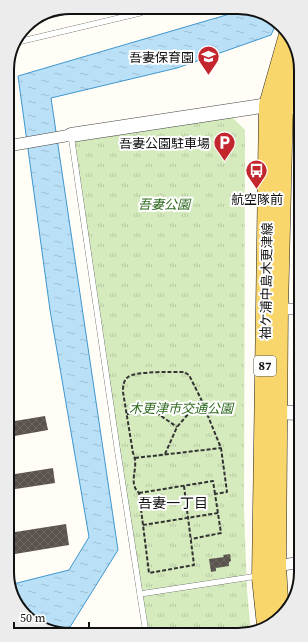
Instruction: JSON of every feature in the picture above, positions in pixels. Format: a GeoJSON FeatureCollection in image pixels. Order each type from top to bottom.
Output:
{"type":"FeatureCollection","features":[{"type":"Feature","properties":{"kind":"main road","name":"袖ケ浦中島木更津線"},"geometry":{"type":"LineString","coordinates":[[266,621],[262,575],[287,45]]}},
{"type":"Feature","properties":{"kind":"main road","name":"袖ケ浦中島木更津線"},"geometry":{"type":"LineString","coordinates":[[280,609],[271,412],[279,309],[284,107],[294,72]]}},
{"type":"Feature","properties":{"kind":"street"},"geometry":{"type":"LineString","coordinates":[[14,145],[68,135],[284,107]]}},
{"type":"Feature","properties":{"kind":"street"},"geometry":{"type":"LineString","coordinates":[[279,309],[294,309]]}},
{"type":"Feature","properties":{"kind":"street"},"geometry":{"type":"LineString","coordinates":[[271,412],[294,413]]}},
{"type":"Feature","properties":{"kind":"street"},"geometry":{"type":"LineString","coordinates":[[277,566],[294,563]]}},
{"type":"Feature","properties":{"kind":"lane"},"geometry":{"type":"LineString","coordinates":[[23,41],[135,14]]}},
{"type":"Feature","properties":{"kind":"lane"},"geometry":{"type":"LineString","coordinates":[[68,135],[145,628]]}},
{"type":"Feature","properties":{"kind":"lane"},"geometry":{"type":"LineString","coordinates":[[140,594],[262,575]]}},
{"type":"Feature","properties":{"kind":"path"},"geometry":{"type":"LineString","coordinates":[[184,486],[194,565],[149,573],[139,493],[135,490],[133,478],[136,472],[135,458],[123,392],[123,385],[127,378],[135,374],[184,372],[189,375],[222,448],[227,492],[215,494]]}},
{"type":"Feature","properties":{"kind":"path"},"geometry":{"type":"LineString","coordinates":[[164,454],[177,427],[201,399]]}},
{"type":"Feature","properties":{"kind":"path"},"geometry":{"type":"LineString","coordinates":[[127,414],[154,411],[177,427]]}},
{"type":"Feature","properties":{"kind":"path"},"geometry":{"type":"LineString","coordinates":[[135,458],[222,448]]}},
{"type":"Feature","properties":{"kind":"path"},"geometry":{"type":"LineString","coordinates":[[139,493],[213,481],[221,533],[191,539]]}},
{"type":"Feature","properties":{"kind":"path"},"geometry":{"type":"LineString","coordinates":[[143,525],[218,513]]}},
{"type":"Feature","properties":{"kind":"green space","name":"吾妻公園"},"geometry":{"type":"Polygon","coordinates":[[[227,112],[245,130],[244,510],[247,590],[250,626],[245,628],[145,628],[71,135],[227,112]]]}},
{"type":"Feature","properties":{"kind":"water"},"geometry":{"type":"Polygon","coordinates":[[[230,14],[256,17],[274,28],[271,35],[177,68],[51,98],[118,550],[70,627],[66,628],[49,624],[30,612],[18,593],[15,583],[69,570],[89,537],[50,310],[18,76],[230,14]]]}},
{"type":"Feature","properties":{"kind":"building"},"geometry":{"type":"Polygon","coordinates":[[[68,14],[46,19],[59,15],[68,14]]]}},
{"type":"Feature","properties":{"kind":"building"},"geometry":{"type":"Polygon","coordinates":[[[45,416],[48,430],[14,436],[14,421],[45,416]]]}},
{"type":"Feature","properties":{"kind":"building"},"geometry":{"type":"Polygon","coordinates":[[[53,468],[55,483],[14,489],[14,474],[53,468]]]}},
{"type":"Feature","properties":{"kind":"building"},"geometry":{"type":"Polygon","coordinates":[[[66,524],[69,545],[14,554],[14,532],[66,524]]]}},
{"type":"Feature","properties":{"kind":"building"},"geometry":{"type":"Polygon","coordinates":[[[230,554],[231,561],[229,562],[229,566],[216,568],[216,571],[211,572],[209,559],[224,557],[223,555],[230,554]]]}},
{"type":"Feature","properties":{"kind":"place","name":"吾妻保育園"},"geometry":{"type":"Point","coordinates":[209,76]}},
{"type":"Feature","properties":{"kind":"place","name":"吾妻公園駐車場"},"geometry":{"type":"Point","coordinates":[225,162]}},
{"type":"Feature","properties":{"kind":"place","name":"航空隊前"},"geometry":{"type":"Point","coordinates":[257,190]}},
{"type":"Feature","properties":{"kind":"district","name":"吾妻一丁目"},"geometry":{"type":"Point","coordinates":[173,503]}},
{"type":"Feature","properties":{"kind":"park label","name":"木更津市交通公園"},"geometry":{"type":"Point","coordinates":[181,408]}}]}
